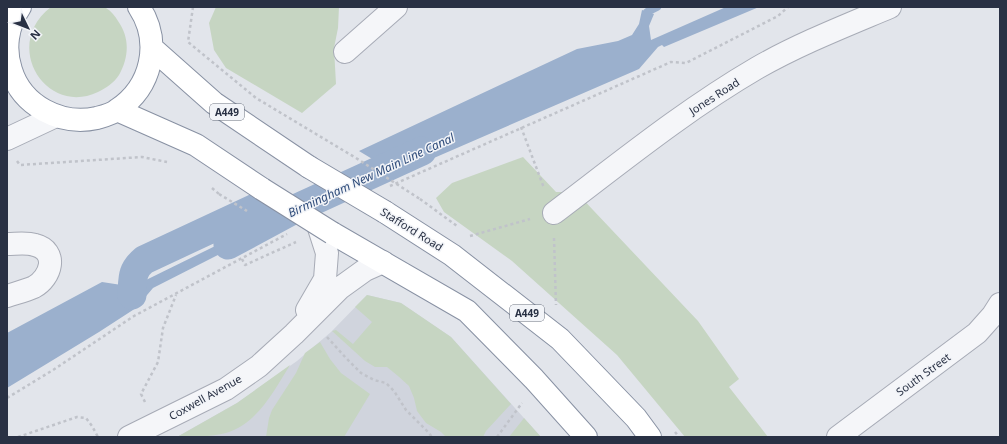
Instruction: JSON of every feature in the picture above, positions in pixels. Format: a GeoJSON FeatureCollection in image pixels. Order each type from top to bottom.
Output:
{"type":"FeatureCollection","features":[{"type":"Feature","properties":{"kind":"highway"},"geometry":{"type":"LineString","coordinates":[[20,7],[14,16],[7,38],[9,70],[23,93],[38,107],[56,116],[72,120],[88,120],[104,116],[117,110],[137,92],[148,72],[152,48],[151,32],[146,10]]}},
{"type":"Feature","properties":{"kind":"highway","name":"Stafford Road"},"geometry":{"type":"LineString","coordinates":[[152,48],[214,103],[308,167],[385,212],[452,255],[560,339],[636,418],[650,437]]}},
{"type":"Feature","properties":{"kind":"highway"},"geometry":{"type":"LineString","coordinates":[[117,110],[196,145],[324,232],[383,262],[467,311],[534,379],[586,437]]}},
{"type":"Feature","properties":{"kind":"street"},"geometry":{"type":"LineString","coordinates":[[345,52],[396,7]]}},
{"type":"Feature","properties":{"kind":"street","name":"Jones Road"},"geometry":{"type":"LineString","coordinates":[[554,213],[694,108],[758,68],[828,33],[890,7]]}},
{"type":"Feature","properties":{"kind":"street"},"geometry":{"type":"LineString","coordinates":[[7,139],[56,116]]}},
{"type":"Feature","properties":{"kind":"street","name":"Coxwell Avenue"},"geometry":{"type":"LineString","coordinates":[[294,334],[325,279],[327,253],[324,232]]}},
{"type":"Feature","properties":{"kind":"street"},"geometry":{"type":"LineString","coordinates":[[7,244],[35,245],[44,249],[49,255],[50,263],[49,270],[44,278],[35,286],[10,293]]}},
{"type":"Feature","properties":{"kind":"street","name":"Coxwell Avenue"},"geometry":{"type":"LineString","coordinates":[[129,437],[226,388],[259,366],[310,319],[340,288],[366,270],[383,262]]}},
{"type":"Feature","properties":{"kind":"street","name":"South Street"},"geometry":{"type":"LineString","coordinates":[[845,435],[977,333],[993,315],[1000,304]]}},
{"type":"Feature","properties":{"kind":"path"},"geometry":{"type":"LineString","coordinates":[[193,7],[188,42],[256,98],[356,158],[420,199]]}},
{"type":"Feature","properties":{"kind":"path"},"geometry":{"type":"LineString","coordinates":[[521,127],[554,213],[556,307],[560,339]]}},
{"type":"Feature","properties":{"kind":"path"},"geometry":{"type":"LineString","coordinates":[[16,159],[20,165],[142,157],[170,162]]}},
{"type":"Feature","properties":{"kind":"path"},"geometry":{"type":"LineString","coordinates":[[207,184],[219,194]]}},
{"type":"Feature","properties":{"kind":"path"},"geometry":{"type":"LineString","coordinates":[[452,255],[470,236],[554,213]]}},
{"type":"Feature","properties":{"kind":"path"},"geometry":{"type":"LineString","coordinates":[[242,259],[245,265],[275,250],[296,242]]}},
{"type":"Feature","properties":{"kind":"path"},"geometry":{"type":"LineString","coordinates":[[157,423],[141,394],[158,362],[163,328],[176,294]]}},
{"type":"Feature","properties":{"kind":"path"},"geometry":{"type":"LineString","coordinates":[[310,319],[361,373],[374,380],[386,383],[394,391],[406,410],[432,437]]}},
{"type":"Feature","properties":{"kind":"path"},"geometry":{"type":"LineString","coordinates":[[497,437],[526,398]]}},
{"type":"Feature","properties":{"kind":"path"},"geometry":{"type":"LineString","coordinates":[[18,437],[77,418],[86,418],[98,437]]}},
{"type":"Feature","properties":{"kind":"shaded area"},"geometry":{"type":"Polygon","coordinates":[[[367,295],[401,303],[451,337],[541,437],[177,437],[237,403],[297,361],[331,332],[367,295]]]}},
{"type":"Feature","properties":{"kind":"green space"},"geometry":{"type":"Polygon","coordinates":[[[51,7],[103,7],[108,9],[116,17],[125,34],[127,48],[125,61],[119,75],[110,85],[98,92],[79,97],[62,95],[47,86],[36,73],[30,57],[30,40],[37,23],[51,7]]]}},
{"type":"Feature","properties":{"kind":"green space"},"geometry":{"type":"Polygon","coordinates":[[[216,7],[339,7],[338,28],[334,48],[336,84],[302,113],[226,68],[214,50],[209,23],[216,7]]]}},
{"type":"Feature","properties":{"kind":"green space"},"geometry":{"type":"Polygon","coordinates":[[[523,157],[556,192],[576,192],[698,321],[739,379],[729,387],[768,437],[685,437],[617,355],[512,261],[444,212],[436,198],[452,183],[523,157]]]}},
{"type":"Feature","properties":{"kind":"green space"},"geometry":{"type":"Polygon","coordinates":[[[367,295],[401,303],[451,337],[511,404],[486,431],[483,437],[446,437],[441,432],[426,423],[417,411],[409,386],[387,367],[375,367],[365,361],[332,331],[336,330],[353,344],[372,322],[355,307],[367,295]]]}},
{"type":"Feature","properties":{"kind":"green space"},"geometry":{"type":"Polygon","coordinates":[[[320,342],[330,359],[341,373],[370,394],[344,437],[266,437],[272,410],[296,373],[305,353],[320,342]]]}},
{"type":"Feature","properties":{"kind":"green space"},"geometry":{"type":"Polygon","coordinates":[[[290,365],[264,405],[247,422],[237,429],[214,435],[177,437],[237,403],[290,365]]]}},
{"type":"Feature","properties":{"kind":"green space"},"geometry":{"type":"Polygon","coordinates":[[[524,418],[541,437],[509,437],[524,418]]]}},
{"type":"Feature","properties":{"kind":"water"},"geometry":{"type":"Polygon","coordinates":[[[726,7],[759,7],[664,47],[662,45],[658,47],[639,69],[397,174],[359,151],[577,49],[618,41],[632,35],[639,24],[642,10],[654,14],[649,26],[651,40],[726,7]]]}},
{"type":"Feature","properties":{"kind":"water"},"geometry":{"type":"Polygon","coordinates":[[[260,224],[269,229],[153,288],[136,308],[7,388],[7,333],[102,282],[128,286],[129,268],[133,261],[142,255],[146,264],[138,272],[142,280],[146,280],[260,224]]]}},
{"type":"Feature","properties":{"kind":"pier"},"geometry":{"type":"Polygon","coordinates":[[[260,222],[271,227],[271,230],[261,235],[247,227],[260,222]]]}},
{"type":"Feature","properties":{"kind":"waterway"},"geometry":{"type":"LineString","coordinates":[[645,22],[647,12],[657,7]]}},
{"type":"Feature","properties":{"kind":"waterway","name":"Birmingham New Main Line Canal"},"geometry":{"type":"LineString","coordinates":[[228,245],[293,210],[422,151]]}},
{"type":"Feature","properties":{"kind":"waterway"},"geometry":{"type":"LineString","coordinates":[[132,295],[135,272],[144,260],[262,205],[290,210]]}}]}
